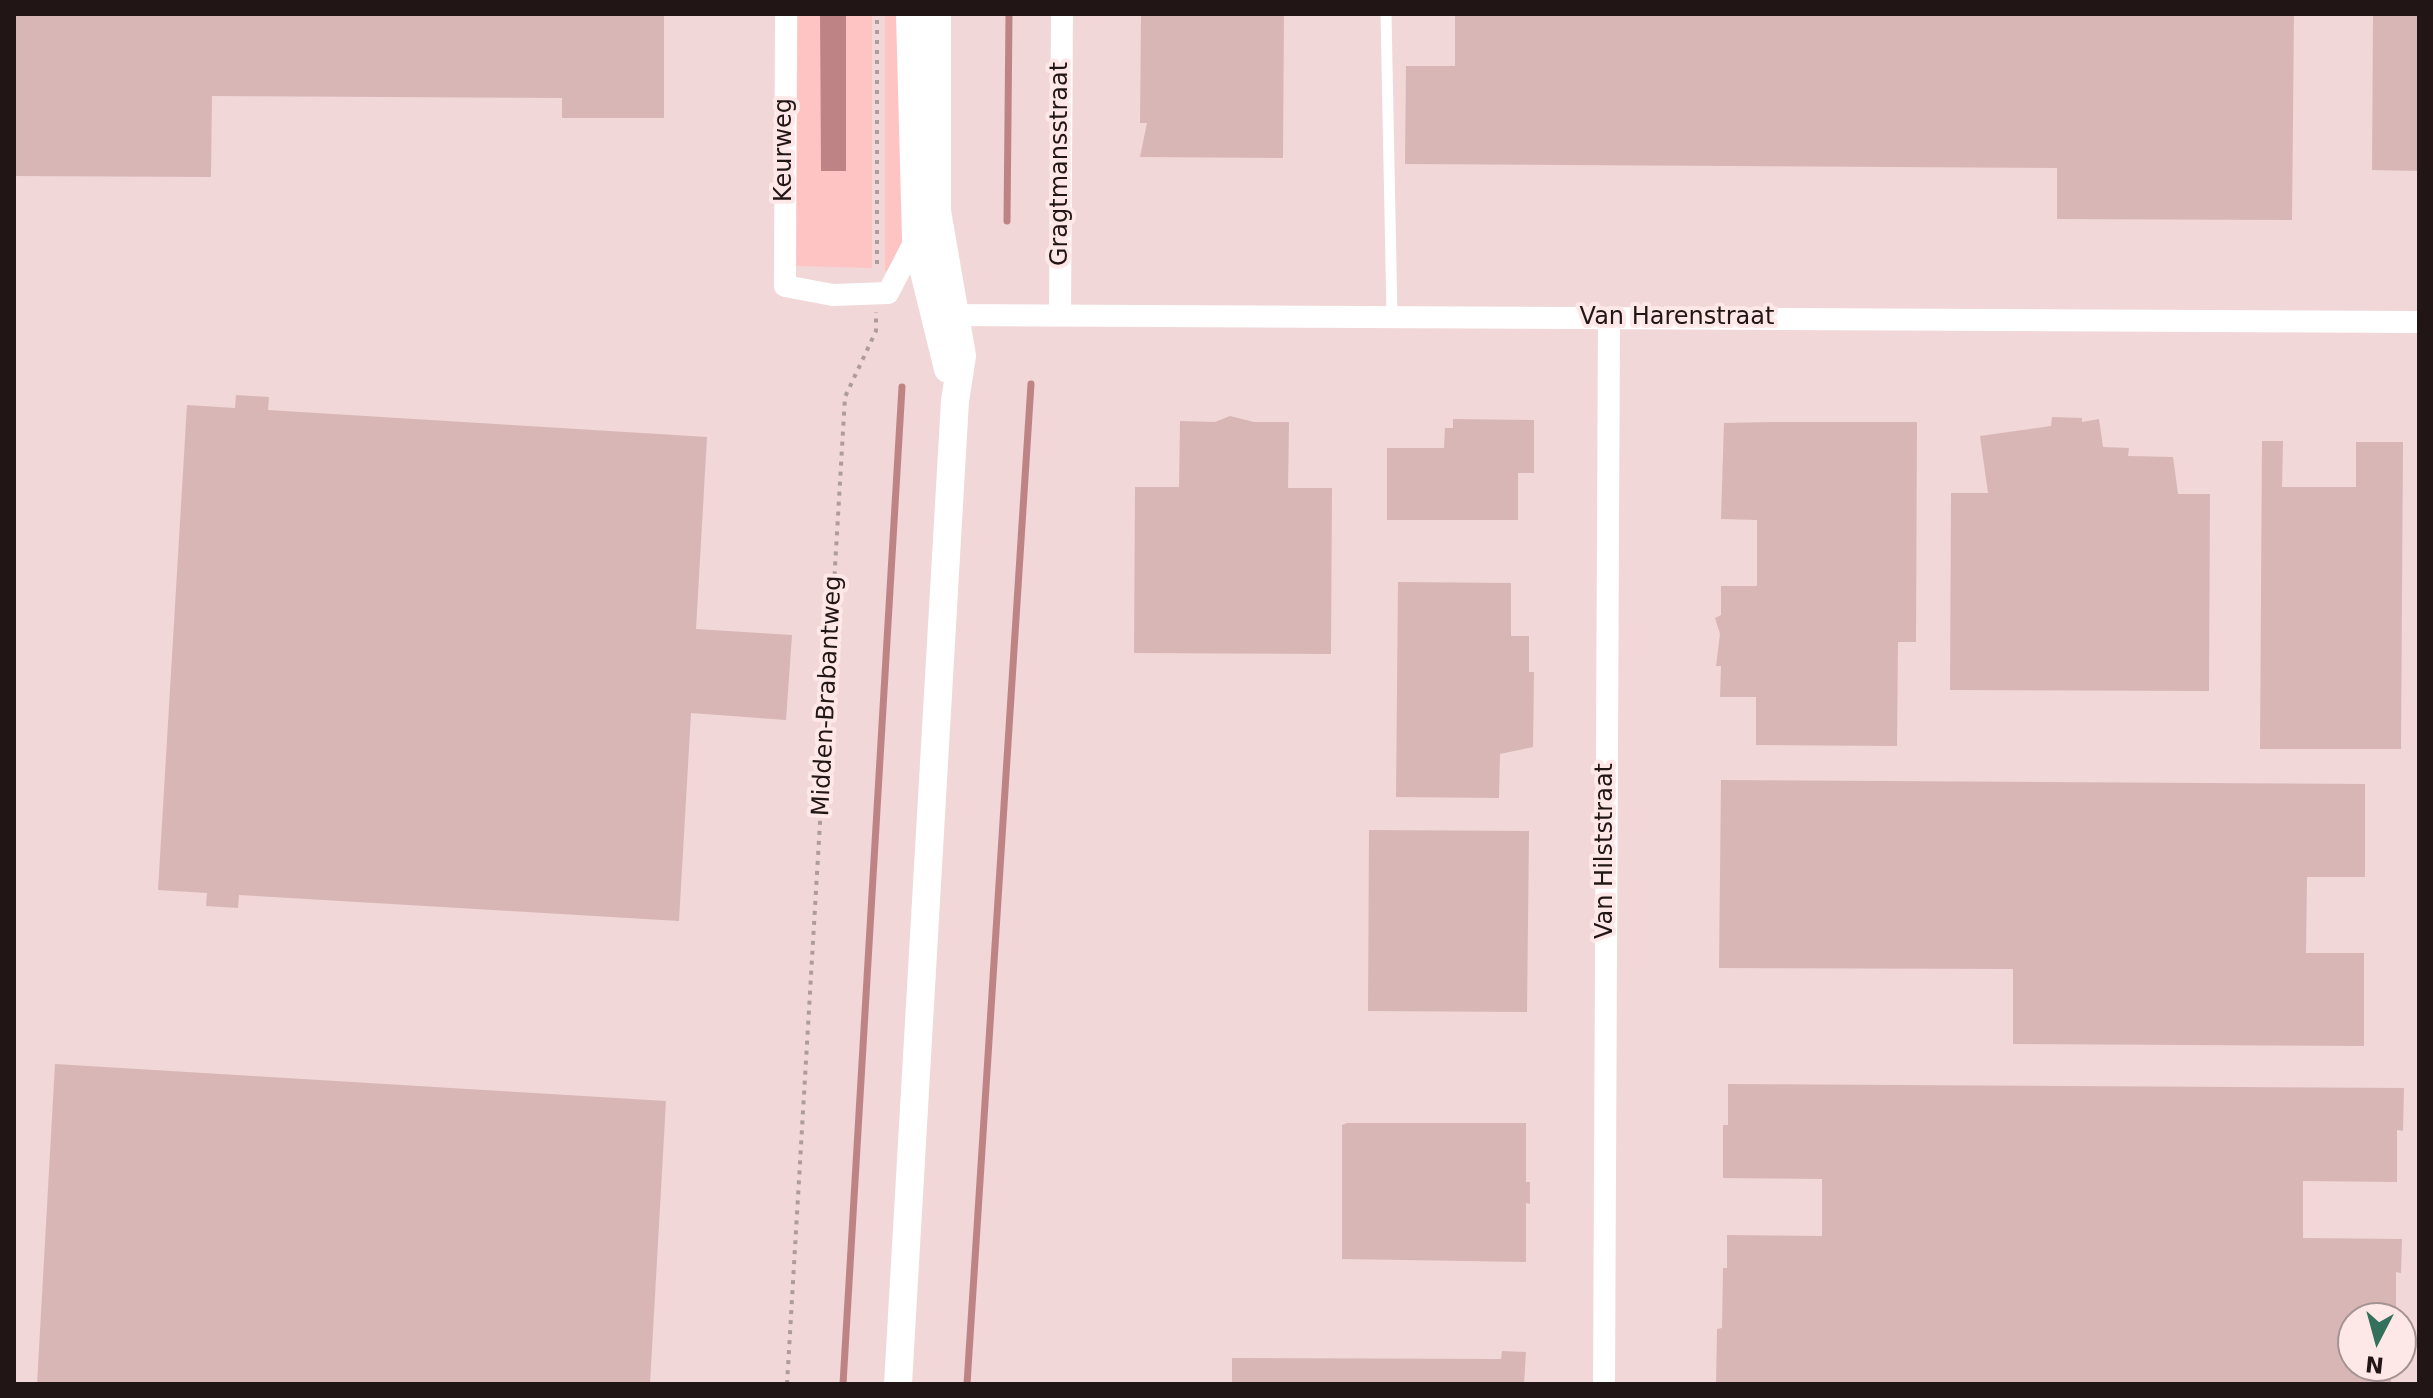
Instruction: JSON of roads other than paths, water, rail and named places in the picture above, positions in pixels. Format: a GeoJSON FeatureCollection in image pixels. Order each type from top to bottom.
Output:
{"type":"FeatureCollection","features":[{"type":"Feature","properties":{"kind":"street","name":"Keurweg"},"geometry":{"type":"LineString","coordinates":[[786,14],[785,286],[833,295],[877,296],[888,293],[916,239]]}},
{"type":"Feature","properties":{"kind":"street"},"geometry":{"type":"LineString","coordinates":[[910,14],[916,239],[946,314]]}},
{"type":"Feature","properties":{"kind":"street"},"geometry":{"type":"LineString","coordinates":[[898,1384],[955,401],[937,211],[937,14]]}},
{"type":"Feature","properties":{"kind":"street","name":"Gragtmansstraat"},"geometry":{"type":"LineString","coordinates":[[1060,313],[1062,14]]}},
{"type":"Feature","properties":{"kind":"street","name":"Van Harenstraat"},"geometry":{"type":"LineString","coordinates":[[946,314],[2419,322]]}},
{"type":"Feature","properties":{"kind":"street","name":"Van Hilststraat"},"geometry":{"type":"LineString","coordinates":[[1604,1384],[1609,318]]}},
{"type":"Feature","properties":{"kind":"lane"},"geometry":{"type":"LineString","coordinates":[[1386,14],[1392,316]]}},
{"type":"Feature","properties":{"kind":"waterway"},"geometry":{"type":"LineString","coordinates":[[1007,221],[1009,14]]}},
{"type":"Feature","properties":{"kind":"waterway"},"geometry":{"type":"LineString","coordinates":[[967,1384],[1031,384]]}},
{"type":"Feature","properties":{"kind":"waterway"},"geometry":{"type":"LineString","coordinates":[[843,1384],[902,387]]}}]}
